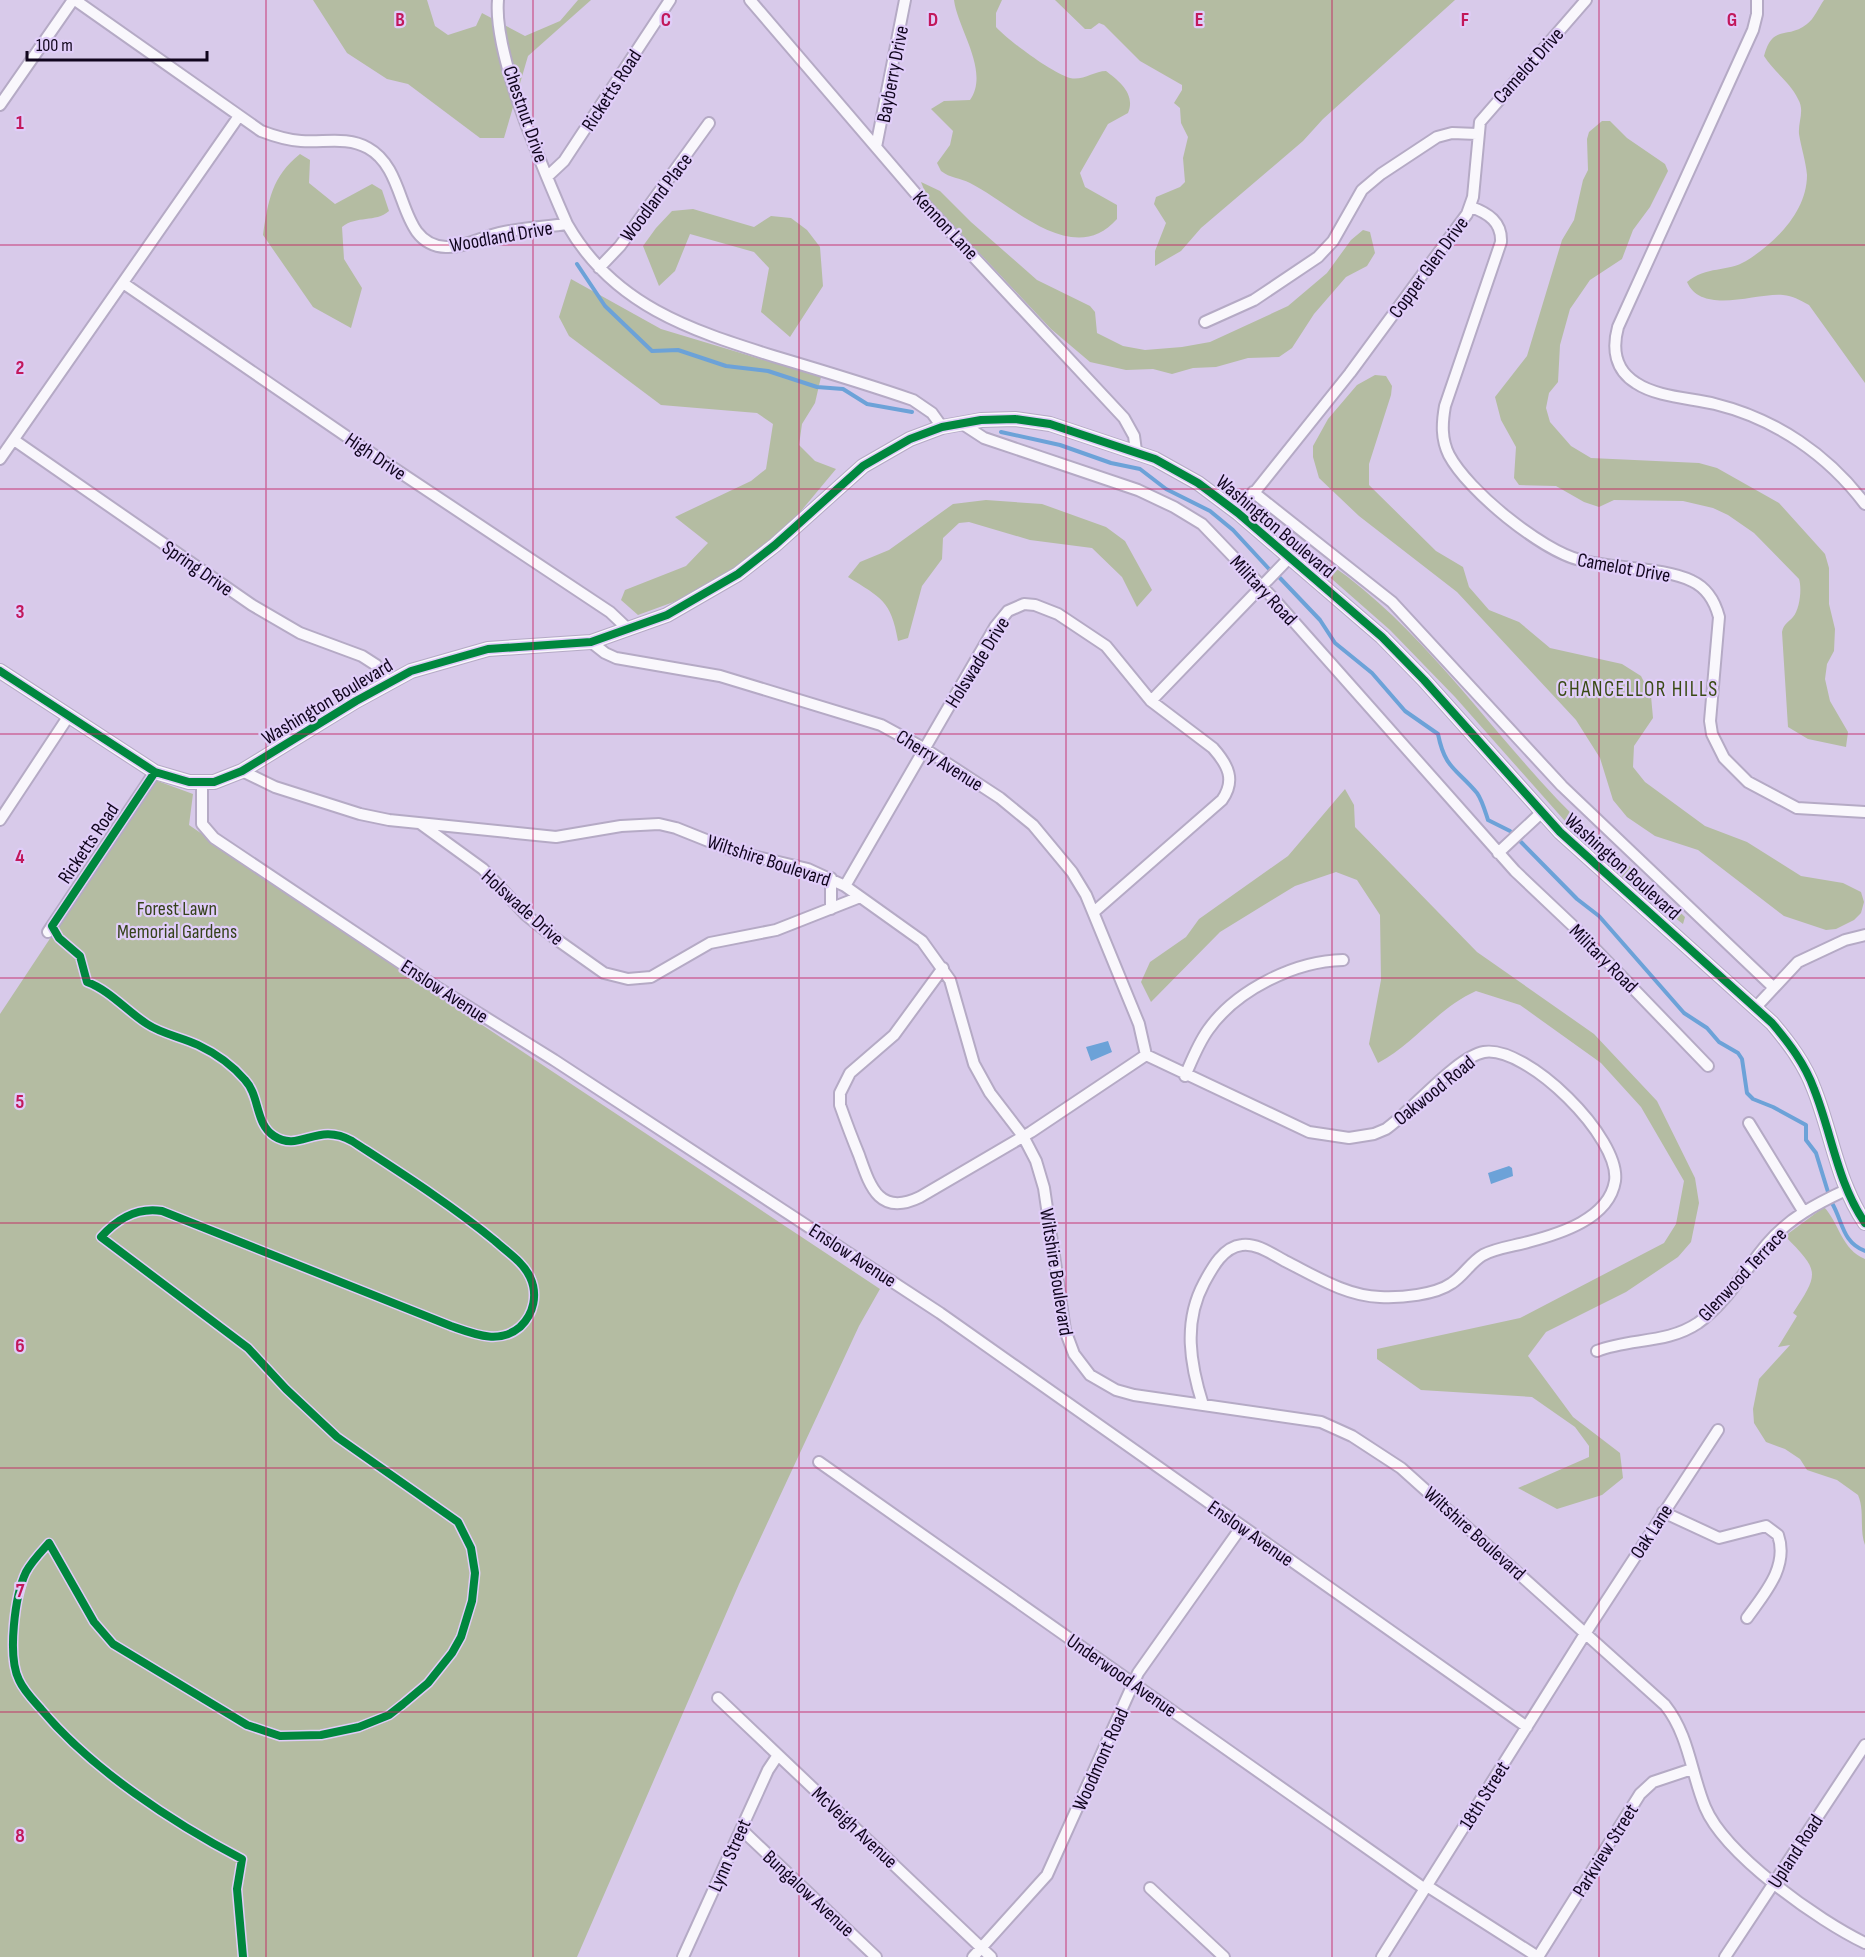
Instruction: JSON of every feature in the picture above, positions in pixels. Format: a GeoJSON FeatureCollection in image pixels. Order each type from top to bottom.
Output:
{"type":"FeatureCollection","features":[{"type":"Feature","properties":{"kind":"street"},"geometry":{"type":"LineString","coordinates":[[0,105],[74,0]]}},
{"type":"Feature","properties":{"kind":"street","name":"Woodland Drive"},"geometry":{"type":"LineString","coordinates":[[74,0],[261,130],[280,138],[300,141],[341,140],[369,148],[383,159],[393,173],[411,224],[423,237],[438,246],[454,247],[499,233],[567,224],[577,242],[599,268],[632,296],[673,322],[721,340],[913,400],[932,414],[942,427]]}},
{"type":"Feature","properties":{"kind":"street","name":"Chestnut Drive"},"geometry":{"type":"LineString","coordinates":[[498,0],[499,28],[521,106],[567,224]]}},
{"type":"Feature","properties":{"kind":"street","name":"Ricketts Road"},"geometry":{"type":"LineString","coordinates":[[548,176],[564,161],[670,0]]}},
{"type":"Feature","properties":{"kind":"street","name":"Kennon Lane"},"geometry":{"type":"LineString","coordinates":[[750,0],[929,209],[1125,418],[1134,436],[1136,451]]}},
{"type":"Feature","properties":{"kind":"street","name":"Bayberry Drive"},"geometry":{"type":"LineString","coordinates":[[876,147],[905,0]]}},
{"type":"Feature","properties":{"kind":"street","name":"Camelot Drive"},"geometry":{"type":"LineString","coordinates":[[1477,134],[1484,114],[1586,0]]}},
{"type":"Feature","properties":{"kind":"street"},"geometry":{"type":"LineString","coordinates":[[1757,0],[1757,14],[1753,30],[1618,327],[1614,339],[1616,359],[1627,377],[1643,387],[1728,408],[1788,434],[1831,466],[1865,504]]}},
{"type":"Feature","properties":{"kind":"street"},"geometry":{"type":"LineString","coordinates":[[0,459],[239,116]]}},
{"type":"Feature","properties":{"kind":"street","name":"Woodland Place"},"geometry":{"type":"LineString","coordinates":[[599,268],[620,246],[709,123]]}},
{"type":"Feature","properties":{"kind":"street"},"geometry":{"type":"LineString","coordinates":[[1205,322],[1254,300],[1318,257],[1333,241],[1362,190],[1381,174],[1437,137],[1452,133],[1477,134]]}},
{"type":"Feature","properties":{"kind":"street","name":"Copper Glen Drive"},"geometry":{"type":"LineString","coordinates":[[1238,513],[1350,373],[1471,207],[1477,134]]}},
{"type":"Feature","properties":{"kind":"street","name":"Camelot Drive"},"geometry":{"type":"LineString","coordinates":[[1471,207],[1494,219],[1502,234],[1502,242],[1445,406],[1442,432],[1456,466],[1522,530],[1551,550],[1582,561],[1677,576],[1702,587],[1716,607],[1719,617],[1710,721],[1712,734],[1724,758],[1748,782],[1797,808],[1865,812]]}},
{"type":"Feature","properties":{"kind":"street","name":"High Drive"},"geometry":{"type":"LineString","coordinates":[[123,283],[362,447],[610,612],[628,629]]}},
{"type":"Feature","properties":{"kind":"street","name":"Washington Boulevard"},"geometry":{"type":"LineString","coordinates":[[0,671],[155,772],[178,780],[202,783],[223,780],[242,771],[388,682],[420,668],[477,652],[591,642],[667,615],[717,588],[775,545],[863,466],[894,447],[942,427],[981,420],[1032,421],[1136,451],[1179,471],[1238,513],[1405,660],[1541,813],[1607,877],[1756,1007],[1783,1036],[1809,1078],[1846,1190],[1865,1223]]}},
{"type":"Feature","properties":{"kind":"street","name":"Military Road"},"geometry":{"type":"LineString","coordinates":[[961,423],[984,438],[1138,490],[1174,507],[1210,532],[1262,587],[1498,853],[1708,1066]]}},
{"type":"Feature","properties":{"kind":"street","name":"Spring Drive"},"geometry":{"type":"LineString","coordinates":[[14,440],[252,605],[300,633],[362,656],[376,665],[388,682]]}},
{"type":"Feature","properties":{"kind":"street","name":"Washington Boulevard"},"geometry":{"type":"LineString","coordinates":[[1253,492],[1392,602],[1562,786],[1773,987]]}},
{"type":"Feature","properties":{"kind":"street"},"geometry":{"type":"LineString","coordinates":[[1151,700],[1290,557]]}},
{"type":"Feature","properties":{"kind":"street","name":"Holswade Drive"},"geometry":{"type":"LineString","coordinates":[[845,886],[1001,618],[1015,607],[1024,604],[1047,608],[1092,636],[1116,658],[1151,700],[1213,748],[1228,768],[1230,785],[1215,807],[1095,911]]}},
{"type":"Feature","properties":{"kind":"street","name":"Cherry Avenue"},"geometry":{"type":"LineString","coordinates":[[591,642],[616,658],[704,672],[864,719],[897,732],[1000,798],[1034,825],[1072,872],[1095,911],[1139,1024],[1146,1055]]}},
{"type":"Feature","properties":{"kind":"street"},"geometry":{"type":"LineString","coordinates":[[0,820],[69,717]]}},
{"type":"Feature","properties":{"kind":"street","name":"Wiltshire Boulevard"},"geometry":{"type":"LineString","coordinates":[[242,771],[262,783],[360,814],[421,823],[556,837],[621,826],[659,824],[694,834],[736,852],[794,865],[831,878],[922,941],[943,968],[956,996],[974,1064],[990,1093],[1023,1136],[1041,1174],[1065,1330],[1077,1359],[1090,1375],[1116,1390],[1321,1422],[1352,1436],[1413,1477],[1665,1705],[1680,1729],[1692,1769],[1715,1827],[1731,1845],[1775,1883],[1865,1943]]}},
{"type":"Feature","properties":{"kind":"street","name":"Ricketts Road"},"geometry":{"type":"LineString","coordinates":[[48,932],[155,772]]}},
{"type":"Feature","properties":{"kind":"street","name":"Enslow Avenue"},"geometry":{"type":"LineString","coordinates":[[202,783],[202,824],[214,838],[438,988],[555,1060],[911,1294],[1527,1727]]}},
{"type":"Feature","properties":{"kind":"street"},"geometry":{"type":"LineString","coordinates":[[1498,853],[1541,813]]}},
{"type":"Feature","properties":{"kind":"street","name":"Holswade Drive"},"geometry":{"type":"LineString","coordinates":[[421,823],[483,869],[542,928],[593,966],[616,977],[628,979],[651,977],[710,943],[776,930],[860,897]]}},
{"type":"Feature","properties":{"kind":"street"},"geometry":{"type":"LineString","coordinates":[[831,878],[831,909]]}},
{"type":"Feature","properties":{"kind":"street"},"geometry":{"type":"LineString","coordinates":[[1756,1007],[1773,987],[1806,957],[1845,939],[1865,935]]}},
{"type":"Feature","properties":{"kind":"street"},"geometry":{"type":"LineString","coordinates":[[1185,1076],[1208,1031],[1239,1000],[1284,975],[1324,961],[1344,960]]}},
{"type":"Feature","properties":{"kind":"street"},"geometry":{"type":"LineString","coordinates":[[943,968],[894,1035],[843,1082],[840,1105],[870,1186],[883,1200],[892,1203],[910,1202],[1023,1136],[1146,1055]]}},
{"type":"Feature","properties":{"kind":"street","name":"Oakwood Road"},"geometry":{"type":"LineString","coordinates":[[1146,1055],[1185,1076],[1309,1132],[1349,1138],[1374,1134],[1386,1129],[1462,1062],[1483,1052],[1494,1052],[1506,1055],[1532,1070],[1574,1104],[1605,1147],[1615,1172],[1611,1193],[1596,1212],[1583,1221],[1555,1234],[1484,1255],[1454,1282],[1431,1291],[1400,1296],[1364,1295],[1326,1282],[1261,1248],[1243,1245],[1229,1249],[1210,1273],[1193,1311],[1190,1349],[1203,1405]]}},
{"type":"Feature","properties":{"kind":"street"},"geometry":{"type":"LineString","coordinates":[[1749,1123],[1803,1211]]}},
{"type":"Feature","properties":{"kind":"street","name":"Glenwood Terrace"},"geometry":{"type":"LineString","coordinates":[[1597,1351],[1661,1338],[1696,1324],[1726,1294],[1775,1235],[1803,1211],[1846,1190]]}},
{"type":"Feature","properties":{"kind":"street","name":"Oak Lane"},"geometry":{"type":"LineString","coordinates":[[1586,1633],[1718,1430]]}},
{"type":"Feature","properties":{"kind":"street","name":"Underwood Avenue"},"geometry":{"type":"LineString","coordinates":[[819,1462],[1426,1888],[1538,1957]]}},
{"type":"Feature","properties":{"kind":"street"},"geometry":{"type":"LineString","coordinates":[[1663,1512],[1719,1538],[1766,1526],[1778,1534],[1781,1550],[1778,1570],[1747,1618]]}},
{"type":"Feature","properties":{"kind":"street","name":"Woodmont Road"},"geometry":{"type":"LineString","coordinates":[[973,1957],[1051,1868],[1134,1683],[1242,1526]]}},
{"type":"Feature","properties":{"kind":"street","name":"18th Street"},"geometry":{"type":"LineString","coordinates":[[1382,1957],[1586,1633]]}},
{"type":"Feature","properties":{"kind":"street","name":"McVeigh Avenue"},"geometry":{"type":"LineString","coordinates":[[718,1698],[992,1957]]}},
{"type":"Feature","properties":{"kind":"street","name":"Upland Road"},"geometry":{"type":"LineString","coordinates":[[1725,1957],[1865,1744]]}},
{"type":"Feature","properties":{"kind":"street","name":"Lynn Street"},"geometry":{"type":"LineString","coordinates":[[683,1957],[768,1770],[778,1755]]}},
{"type":"Feature","properties":{"kind":"street","name":"Parkview Street"},"geometry":{"type":"LineString","coordinates":[[1538,1957],[1640,1794],[1653,1782],[1692,1769]]}},
{"type":"Feature","properties":{"kind":"street","name":"Bungalow Avenue"},"geometry":{"type":"LineString","coordinates":[[741,1829],[876,1957]]}},
{"type":"Feature","properties":{"kind":"street"},"geometry":{"type":"LineString","coordinates":[[1150,1888],[1224,1957]]}},
{"type":"Feature","properties":{"kind":"green space"},"geometry":{"type":"Polygon","coordinates":[[[313,0],[427,0],[435,26],[448,35],[476,26],[482,13],[525,36],[560,21],[578,0],[591,0],[528,56],[504,138],[480,138],[408,84],[387,79],[347,53],[313,0]]]}},
{"type":"Feature","properties":{"kind":"green space"},"geometry":{"type":"Polygon","coordinates":[[[954,0],[1002,0],[996,13],[996,27],[1031,56],[1062,75],[1075,79],[1106,71],[1125,89],[1130,100],[1128,113],[1108,124],[1080,173],[1085,187],[1117,205],[1117,219],[1100,233],[1081,237],[1062,235],[1043,228],[970,183],[941,171],[937,163],[950,145],[953,131],[931,109],[944,101],[970,100],[975,89],[976,76],[971,50],[954,0]]]}},
{"type":"Feature","properties":{"kind":"green space"},"geometry":{"type":"Polygon","coordinates":[[[1055,0],[1455,0],[1323,119],[1303,141],[1201,228],[1181,251],[1155,266],[1155,251],[1166,223],[1154,204],[1156,197],[1180,187],[1185,182],[1183,158],[1188,137],[1181,123],[1180,108],[1174,103],[1182,90],[1182,85],[1140,61],[1104,25],[1099,23],[1091,29],[1085,29],[1055,0]]]}},
{"type":"Feature","properties":{"kind":"green space"},"geometry":{"type":"Polygon","coordinates":[[[1824,0],[1865,0],[1865,383],[1809,305],[1783,295],[1731,300],[1705,298],[1694,292],[1687,282],[1709,271],[1732,267],[1757,254],[1778,236],[1802,202],[1807,175],[1799,134],[1800,103],[1791,87],[1764,56],[1772,39],[1800,29],[1807,24],[1824,0]]]}},
{"type":"Feature","properties":{"kind":"green space"},"geometry":{"type":"Polygon","coordinates":[[[1602,121],[1610,121],[1627,138],[1665,164],[1668,171],[1650,207],[1633,230],[1622,259],[1590,280],[1570,309],[1560,345],[1558,382],[1549,393],[1546,408],[1550,422],[1571,446],[1591,458],[1699,463],[1717,468],[1779,503],[1825,554],[1829,568],[1829,604],[1835,629],[1834,651],[1827,664],[1825,679],[1830,701],[1848,732],[1846,747],[1808,739],[1788,727],[1782,632],[1797,609],[1800,583],[1799,579],[1754,533],[1728,515],[1713,508],[1683,501],[1614,500],[1599,507],[1584,502],[1556,486],[1519,485],[1514,478],[1516,447],[1501,420],[1495,397],[1527,356],[1562,240],[1574,220],[1583,180],[1588,170],[1587,139],[1589,132],[1602,121]]]}},
{"type":"Feature","properties":{"kind":"green space"},"geometry":{"type":"Polygon","coordinates":[[[300,154],[310,160],[309,183],[335,204],[372,184],[382,190],[389,211],[384,215],[354,221],[342,227],[344,259],[362,288],[351,328],[313,307],[263,235],[267,211],[277,180],[300,154]]]}},
{"type":"Feature","properties":{"kind":"green space"},"geometry":{"type":"Polygon","coordinates":[[[921,182],[940,191],[971,222],[1037,280],[1090,306],[1095,312],[1097,333],[1123,346],[1145,350],[1210,342],[1288,306],[1327,273],[1351,240],[1363,230],[1370,232],[1375,253],[1367,266],[1346,277],[1314,314],[1292,348],[1279,357],[1248,358],[1216,367],[1193,368],[1172,374],[1153,369],[1126,370],[1090,362],[1051,329],[927,197],[921,182]]]}},
{"type":"Feature","properties":{"kind":"green space"},"geometry":{"type":"Polygon","coordinates":[[[693,209],[754,227],[771,216],[791,218],[807,230],[820,247],[823,286],[790,337],[761,312],[769,268],[754,252],[690,234],[675,271],[659,286],[643,246],[672,211],[693,209]]]}},
{"type":"Feature","properties":{"kind":"green space"},"geometry":{"type":"Polygon","coordinates":[[[571,279],[661,329],[821,377],[815,403],[802,424],[799,445],[815,461],[836,469],[791,523],[712,588],[638,615],[621,600],[625,590],[686,566],[708,543],[675,517],[751,481],[766,469],[773,424],[757,413],[661,405],[569,336],[559,317],[571,279]]]}},
{"type":"Feature","properties":{"kind":"green space"},"geometry":{"type":"Polygon","coordinates":[[[1375,375],[1386,376],[1392,386],[1369,464],[1369,485],[1436,551],[1463,567],[1469,587],[1489,610],[1519,622],[1550,648],[1622,664],[1641,676],[1651,696],[1653,718],[1634,746],[1633,767],[1645,782],[1705,826],[1747,842],[1801,876],[1843,883],[1861,892],[1864,902],[1861,913],[1854,920],[1836,929],[1826,930],[1784,916],[1698,850],[1655,836],[1627,817],[1613,800],[1600,758],[1576,720],[1457,592],[1359,516],[1319,478],[1313,457],[1313,446],[1328,419],[1357,385],[1375,375]]]}},
{"type":"Feature","properties":{"kind":"green space"},"geometry":{"type":"Polygon","coordinates":[[[986,500],[1042,504],[1106,527],[1125,541],[1152,590],[1137,607],[1122,577],[1092,548],[1030,540],[969,522],[959,523],[943,538],[942,559],[922,586],[908,638],[898,641],[892,617],[883,601],[848,577],[860,562],[889,550],[953,504],[986,500]]]}},
{"type":"Feature","properties":{"kind":"green space"},"geometry":{"type":"Polygon","coordinates":[[[1298,544],[1336,569],[1372,597],[1405,628],[1437,661],[1557,799],[1685,917],[1683,924],[1626,880],[1580,838],[1455,697],[1390,630],[1300,551],[1298,544]]]}},
{"type":"Feature","properties":{"kind":"green space","name":"Forest Lawn Memorial Gardens"},"geometry":{"type":"Polygon","coordinates":[[[155,780],[193,794],[189,825],[425,987],[880,1289],[859,1326],[739,1584],[577,1957],[0,1957],[0,1014],[155,780]]]}},
{"type":"Feature","properties":{"kind":"green space"},"geometry":{"type":"Polygon","coordinates":[[[1345,789],[1354,805],[1355,827],[1477,952],[1594,1034],[1657,1101],[1695,1178],[1699,1203],[1691,1242],[1678,1257],[1626,1292],[1546,1332],[1528,1356],[1573,1417],[1620,1453],[1623,1478],[1602,1495],[1557,1509],[1518,1488],[1589,1457],[1589,1446],[1575,1427],[1532,1397],[1421,1390],[1377,1359],[1377,1349],[1520,1318],[1664,1243],[1676,1224],[1684,1181],[1641,1107],[1601,1063],[1520,1005],[1476,991],[1462,998],[1403,1046],[1378,1063],[1369,1044],[1381,980],[1380,915],[1357,880],[1336,872],[1295,886],[1220,932],[1151,1002],[1141,982],[1150,962],[1186,937],[1199,919],[1288,856],[1345,789]]]}},
{"type":"Feature","properties":{"kind":"green space"},"geometry":{"type":"Polygon","coordinates":[[[1824,1207],[1846,1243],[1857,1255],[1865,1259],[1865,1545],[1858,1495],[1837,1480],[1807,1470],[1800,1459],[1785,1449],[1766,1442],[1754,1423],[1753,1409],[1759,1379],[1790,1345],[1778,1347],[1797,1316],[1793,1313],[1811,1280],[1810,1265],[1785,1236],[1824,1207]]]}},
{"type":"Feature","properties":{"kind":"water"},"geometry":{"type":"Polygon","coordinates":[[[1108,1041],[1112,1052],[1091,1061],[1086,1047],[1108,1041]]]}},
{"type":"Feature","properties":{"kind":"water"},"geometry":{"type":"Polygon","coordinates":[[[1509,1166],[1512,1168],[1513,1176],[1491,1184],[1488,1173],[1509,1166]]]}},
{"type":"Feature","properties":{"kind":"waterway"},"geometry":{"type":"LineString","coordinates":[[577,264],[605,306],[652,351],[678,350],[726,366],[768,371],[817,387],[843,389],[867,404],[912,412]]}},
{"type":"Feature","properties":{"kind":"waterway"},"geometry":{"type":"LineString","coordinates":[[1001,432],[1060,445],[1111,463],[1140,469],[1166,489],[1210,511],[1233,530],[1269,569]]}},
{"type":"Feature","properties":{"kind":"waterway"},"geometry":{"type":"LineString","coordinates":[[1280,578],[1320,620],[1335,643],[1372,673],[1405,711],[1438,734],[1448,761],[1477,793],[1488,820],[1510,831]]}},
{"type":"Feature","properties":{"kind":"waterway"},"geometry":{"type":"LineString","coordinates":[[1521,842],[1577,899],[1599,916],[1684,1013],[1707,1028],[1719,1042],[1738,1053],[1742,1059],[1747,1093],[1753,1099],[1806,1125],[1806,1140],[1816,1153],[1828,1192]]}},
{"type":"Feature","properties":{"kind":"waterway"},"geometry":{"type":"LineString","coordinates":[[1832,1203],[1847,1237],[1865,1251]]}},
{"type":"Feature","properties":{"kind":"cycle path"},"geometry":{"type":"LineString","coordinates":[[0,671],[155,772],[189,782],[214,782],[242,771],[356,701],[411,671],[488,649],[591,642],[667,615],[738,574],[775,545],[863,466],[910,439],[942,427],[981,420],[1015,419],[1050,424],[1155,459],[1198,483],[1238,513],[1382,637],[1424,680],[1560,832],[1772,1023],[1806,1071],[1820,1106],[1841,1174],[1865,1223]]}},
{"type":"Feature","properties":{"kind":"cycle path"},"geometry":{"type":"LineString","coordinates":[[155,772],[52,926],[59,938],[80,956],[87,982],[103,990],[153,1027],[198,1045],[229,1065],[250,1087],[260,1117],[268,1131],[274,1136],[292,1141],[319,1135],[340,1136],[352,1141],[425,1189],[478,1227],[514,1258],[527,1272],[534,1290],[529,1316],[520,1327],[504,1336],[486,1336],[451,1326],[162,1211],[144,1211],[128,1216],[101,1237],[248,1348],[286,1389],[337,1437],[458,1522],[471,1548],[475,1573],[472,1601],[461,1637],[452,1653],[428,1683],[389,1715],[359,1727],[321,1735],[280,1736],[247,1725],[113,1644],[94,1622],[49,1543],[26,1572],[16,1610],[13,1641],[15,1669],[21,1684],[61,1731],[108,1773],[161,1812],[242,1859],[237,1889],[243,1957]]}},
{"type":"Feature","properties":{"kind":"district","name":"CHANCELLOR HILLS"},"geometry":{"type":"Point","coordinates":[1638,689]}}]}
